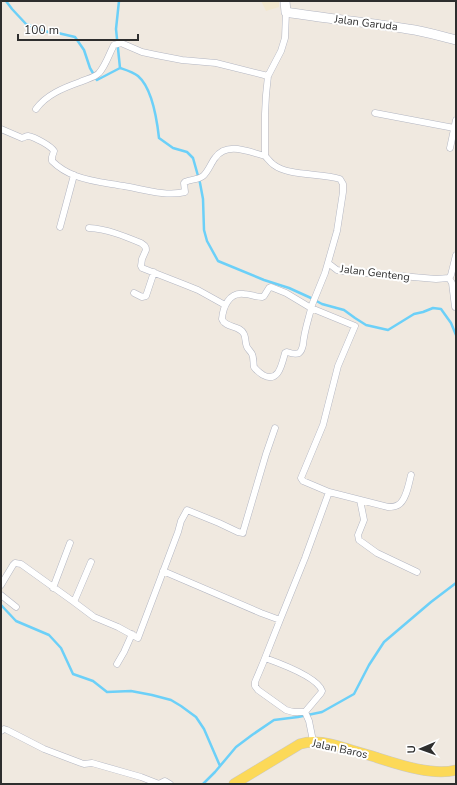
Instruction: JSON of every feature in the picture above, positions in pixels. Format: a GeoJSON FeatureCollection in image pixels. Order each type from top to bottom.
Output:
{"type":"FeatureCollection","features":[{"type":"Feature","properties":{"kind":"main road","name":"Jalan Baros"},"geometry":{"type":"LineString","coordinates":[[234,784],[300,744],[313,741],[396,764],[436,772],[455,772]]}},
{"type":"Feature","properties":{"kind":"street"},"geometry":{"type":"LineString","coordinates":[[1,129],[22,138],[28,136],[32,137],[53,148],[54,151],[52,161],[59,167],[74,175],[96,182],[161,193],[173,194],[185,192],[184,182],[196,180],[204,176],[216,156],[227,149],[237,148],[265,156],[265,114],[268,76],[281,51],[284,38],[286,1]]}},
{"type":"Feature","properties":{"kind":"street","name":"Jalan Garuda"},"geometry":{"type":"LineString","coordinates":[[286,12],[318,18],[346,20],[410,29],[456,40]]}},
{"type":"Feature","properties":{"kind":"street"},"geometry":{"type":"LineString","coordinates":[[36,109],[41,102],[52,95],[98,74],[114,45],[121,43],[142,52],[182,60],[216,63],[268,76]]}},
{"type":"Feature","properties":{"kind":"street"},"geometry":{"type":"LineString","coordinates":[[375,113],[455,130]]}},
{"type":"Feature","properties":{"kind":"street"},"geometry":{"type":"LineString","coordinates":[[450,148],[456,120]]}},
{"type":"Feature","properties":{"kind":"street","name":"Jalan Genteng"},"geometry":{"type":"LineString","coordinates":[[265,156],[274,166],[281,169],[337,178],[343,184],[337,231],[328,263],[338,270],[436,280],[449,278]]}},
{"type":"Feature","properties":{"kind":"street"},"geometry":{"type":"LineString","coordinates":[[60,227],[74,175]]}},
{"type":"Feature","properties":{"kind":"street"},"geometry":{"type":"LineString","coordinates":[[89,228],[100,228],[117,233],[145,245],[146,250],[141,266],[145,269],[191,287],[225,306]]}},
{"type":"Feature","properties":{"kind":"street"},"geometry":{"type":"LineString","coordinates":[[456,255],[449,278],[452,283],[456,307]]}},
{"type":"Feature","properties":{"kind":"street"},"geometry":{"type":"LineString","coordinates":[[328,263],[315,296],[312,306],[304,333],[301,352],[297,354],[286,353],[280,371],[274,377],[264,376],[256,371],[253,356],[247,346],[243,333],[239,329],[223,322],[222,317],[225,306],[230,298],[235,294],[243,293],[262,297],[271,287],[286,293],[312,306],[355,326],[338,366],[323,425],[302,478],[303,481],[329,492],[388,507],[398,506],[402,502],[407,492],[411,475]]}},
{"type":"Feature","properties":{"kind":"street"},"geometry":{"type":"LineString","coordinates":[[134,292],[142,297],[146,296],[154,272]]}},
{"type":"Feature","properties":{"kind":"street"},"geometry":{"type":"LineString","coordinates":[[1,585],[13,565],[15,563],[21,564],[94,617],[118,627],[138,638],[181,521],[187,510],[240,533],[243,532],[275,428]]}},
{"type":"Feature","properties":{"kind":"street"},"geometry":{"type":"LineString","coordinates":[[306,712],[293,712],[286,710],[258,690],[255,686],[255,682],[306,558],[329,492]]}},
{"type":"Feature","properties":{"kind":"street"},"geometry":{"type":"LineString","coordinates":[[360,500],[364,520],[358,535],[359,540],[377,553],[417,572]]}},
{"type":"Feature","properties":{"kind":"street"},"geometry":{"type":"LineString","coordinates":[[53,588],[70,543]]}},
{"type":"Feature","properties":{"kind":"street"},"geometry":{"type":"LineString","coordinates":[[74,602],[91,562]]}},
{"type":"Feature","properties":{"kind":"street"},"geometry":{"type":"LineString","coordinates":[[163,571],[280,620]]}},
{"type":"Feature","properties":{"kind":"street"},"geometry":{"type":"LineString","coordinates":[[1,595],[16,607]]}},
{"type":"Feature","properties":{"kind":"street"},"geometry":{"type":"LineString","coordinates":[[116,664],[124,652],[132,634]]}},
{"type":"Feature","properties":{"kind":"street"},"geometry":{"type":"LineString","coordinates":[[265,658],[304,674],[320,686],[322,691],[321,693],[306,712]]}},
{"type":"Feature","properties":{"kind":"street"},"geometry":{"type":"LineString","coordinates":[[306,712],[313,741]]}},
{"type":"Feature","properties":{"kind":"street"},"geometry":{"type":"LineString","coordinates":[[1,731],[4,729],[7,730],[44,749],[84,764],[92,763],[141,777],[159,784],[165,781],[170,784]]}},
{"type":"Feature","properties":{"kind":"shaded area"},"geometry":{"type":"Polygon","coordinates":[[[261,1],[279,1],[279,7],[266,11],[261,1]]]}},
{"type":"Feature","properties":{"kind":"waterway"},"geometry":{"type":"LineString","coordinates":[[6,1],[26,24],[48,32],[75,37],[84,50],[90,68],[97,80],[120,68],[134,73],[143,81],[153,105],[159,138],[173,148],[187,152],[193,158],[203,199],[204,230],[207,241],[218,261],[264,280],[289,288],[322,304],[344,310],[366,325],[388,330],[414,314],[433,308],[441,309],[451,323],[456,335]]}},
{"type":"Feature","properties":{"kind":"waterway"},"geometry":{"type":"LineString","coordinates":[[119,1],[116,29],[120,68]]}},
{"type":"Feature","properties":{"kind":"waterway"},"geometry":{"type":"LineString","coordinates":[[203,784],[236,747],[274,720],[322,712],[354,694],[369,665],[384,642],[456,583]]}},
{"type":"Feature","properties":{"kind":"waterway"},"geometry":{"type":"LineString","coordinates":[[1,605],[16,621],[49,635],[61,648],[73,674],[93,681],[107,692],[131,691],[171,700],[196,717],[204,729],[220,766]]}}]}
